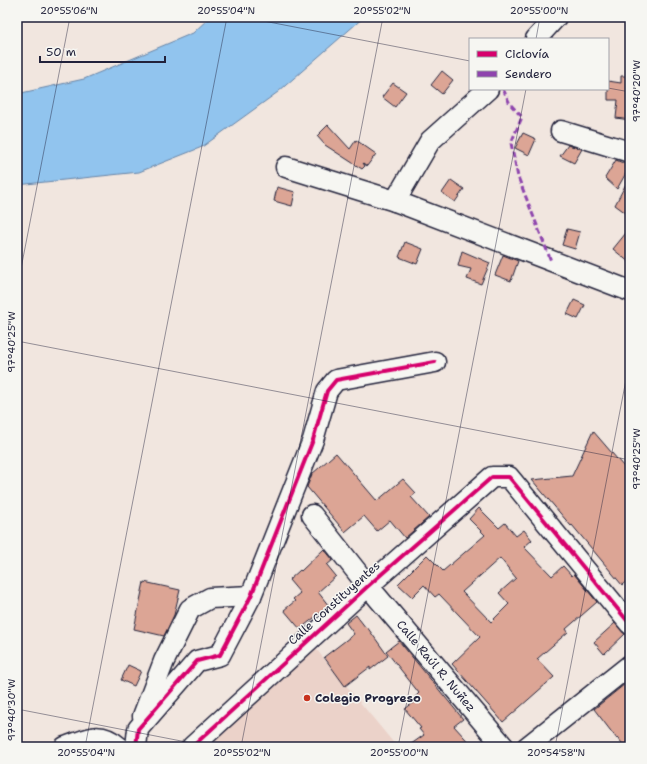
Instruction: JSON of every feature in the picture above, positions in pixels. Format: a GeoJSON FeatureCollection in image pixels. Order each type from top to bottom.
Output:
{"type":"FeatureCollection","features":[{"type":"Feature","properties":{"kind":"street"},"geometry":{"type":"LineString","coordinates":[[537,38],[556,17]]}},
{"type":"Feature","properties":{"kind":"street"},"geometry":{"type":"LineString","coordinates":[[395,201],[430,141],[487,90]]}},
{"type":"Feature","properties":{"kind":"street"},"geometry":{"type":"LineString","coordinates":[[561,131],[630,152]]}},
{"type":"Feature","properties":{"kind":"street"},"geometry":{"type":"LineString","coordinates":[[286,166],[395,201],[630,291]]}},
{"type":"Feature","properties":{"kind":"street"},"geometry":{"type":"LineString","coordinates":[[137,738],[197,661],[220,655],[251,596],[313,440],[327,391],[336,380],[435,362]]}},
{"type":"Feature","properties":{"kind":"street","name":"Calle Constituyentes"},"geometry":{"type":"LineString","coordinates":[[192,747],[368,586],[492,476],[509,477],[630,624]]}},
{"type":"Feature","properties":{"kind":"street","name":"Calle Raúl R. Nuñez"},"geometry":{"type":"LineString","coordinates":[[312,515],[368,586],[504,747]]}},
{"type":"Feature","properties":{"kind":"street"},"geometry":{"type":"LineString","coordinates":[[137,738],[164,661],[190,610],[210,598],[251,596]]}},
{"type":"Feature","properties":{"kind":"street"},"geometry":{"type":"LineString","coordinates":[[527,747],[630,665]]}},
{"type":"Feature","properties":{"kind":"street"},"geometry":{"type":"LineString","coordinates":[[65,747],[94,737],[102,737],[111,740],[119,747]]}},
{"type":"Feature","properties":{"kind":"shaded area","name":"Colegio Progreso"},"geometry":{"type":"Polygon","coordinates":[[[316,649],[397,747],[199,747],[316,649]]]}},
{"type":"Feature","properties":{"kind":"water"},"geometry":{"type":"Polygon","coordinates":[[[210,17],[364,17],[278,92],[202,147],[139,172],[17,185],[17,94],[84,79],[193,33],[210,17]]]}},
{"type":"Feature","properties":{"kind":"building"},"geometry":{"type":"Polygon","coordinates":[[[442,71],[453,80],[442,94],[431,85],[442,71]]]}},
{"type":"Feature","properties":{"kind":"building"},"geometry":{"type":"Polygon","coordinates":[[[621,76],[630,76],[630,120],[616,118],[618,100],[608,100],[609,81],[621,83],[621,76]]]}},
{"type":"Feature","properties":{"kind":"building"},"geometry":{"type":"Polygon","coordinates":[[[393,83],[406,92],[395,107],[382,97],[393,83]]]}},
{"type":"Feature","properties":{"kind":"building"},"geometry":{"type":"Polygon","coordinates":[[[328,125],[350,149],[356,140],[376,154],[367,166],[363,163],[365,166],[362,169],[325,145],[317,136],[328,125]]]}},
{"type":"Feature","properties":{"kind":"building"},"geometry":{"type":"Polygon","coordinates":[[[523,133],[536,139],[529,155],[515,148],[523,133]]]}},
{"type":"Feature","properties":{"kind":"building"},"geometry":{"type":"Polygon","coordinates":[[[568,145],[582,149],[574,163],[560,156],[568,145]]]}},
{"type":"Feature","properties":{"kind":"building"},"geometry":{"type":"Polygon","coordinates":[[[616,160],[630,166],[617,189],[605,178],[616,160]]]}},
{"type":"Feature","properties":{"kind":"building"},"geometry":{"type":"Polygon","coordinates":[[[630,176],[630,216],[615,205],[630,176]]]}},
{"type":"Feature","properties":{"kind":"building"},"geometry":{"type":"Polygon","coordinates":[[[451,180],[464,189],[455,202],[442,193],[451,180]]]}},
{"type":"Feature","properties":{"kind":"building"},"geometry":{"type":"Polygon","coordinates":[[[277,187],[295,192],[292,206],[274,201],[277,187]]]}},
{"type":"Feature","properties":{"kind":"building"},"geometry":{"type":"Polygon","coordinates":[[[630,228],[630,263],[613,249],[630,228]]]}},
{"type":"Feature","properties":{"kind":"building"},"geometry":{"type":"Polygon","coordinates":[[[567,229],[580,232],[575,249],[562,245],[567,229]]]}},
{"type":"Feature","properties":{"kind":"building"},"geometry":{"type":"Polygon","coordinates":[[[405,242],[423,249],[417,264],[399,257],[405,242]]]}},
{"type":"Feature","properties":{"kind":"building"},"geometry":{"type":"Polygon","coordinates":[[[462,251],[490,263],[481,284],[467,279],[471,269],[458,266],[462,251]]]}},
{"type":"Feature","properties":{"kind":"building"},"geometry":{"type":"Polygon","coordinates":[[[503,255],[518,261],[511,281],[495,275],[503,255]]]}},
{"type":"Feature","properties":{"kind":"building"},"geometry":{"type":"Polygon","coordinates":[[[574,300],[585,305],[578,319],[567,314],[574,300]]]}},
{"type":"Feature","properties":{"kind":"building"},"geometry":{"type":"Polygon","coordinates":[[[593,431],[630,474],[630,578],[622,585],[532,480],[572,476],[593,431]]]}},
{"type":"Feature","properties":{"kind":"building"},"geometry":{"type":"Polygon","coordinates":[[[336,453],[377,501],[403,479],[416,493],[411,497],[429,517],[405,538],[390,520],[377,531],[364,516],[345,532],[307,487],[312,474],[336,453]]]}},
{"type":"Feature","properties":{"kind":"building"},"geometry":{"type":"Polygon","coordinates":[[[479,508],[499,528],[505,523],[516,536],[524,530],[532,540],[524,547],[552,576],[563,566],[572,576],[574,574],[597,602],[566,629],[568,632],[537,659],[554,677],[503,722],[452,664],[480,637],[439,594],[435,597],[424,585],[412,597],[398,584],[427,555],[443,571],[485,535],[469,519],[479,508]],[[500,558],[462,592],[491,622],[509,604],[499,593],[516,578],[500,558]]]}},
{"type":"Feature","properties":{"kind":"building"},"geometry":{"type":"Polygon","coordinates":[[[324,549],[333,560],[327,565],[336,576],[318,592],[329,606],[300,629],[284,610],[295,601],[293,599],[300,593],[289,580],[300,570],[301,571],[324,549]]]}},
{"type":"Feature","properties":{"kind":"building"},"geometry":{"type":"Polygon","coordinates":[[[144,582],[180,590],[174,615],[164,636],[134,629],[144,582]]]}},
{"type":"Feature","properties":{"kind":"building"},"geometry":{"type":"Polygon","coordinates":[[[356,615],[366,628],[367,627],[388,656],[370,670],[370,667],[345,686],[324,657],[354,634],[346,623],[356,615]]]}},
{"type":"Feature","properties":{"kind":"building"},"geometry":{"type":"Polygon","coordinates":[[[615,623],[625,634],[604,654],[594,642],[615,623]]]}},
{"type":"Feature","properties":{"kind":"building"},"geometry":{"type":"Polygon","coordinates":[[[399,641],[463,719],[454,726],[473,747],[407,747],[424,735],[419,729],[421,728],[405,709],[414,702],[412,700],[419,693],[386,651],[399,641]]]}},
{"type":"Feature","properties":{"kind":"building"},"geometry":{"type":"Polygon","coordinates":[[[128,665],[141,671],[134,686],[121,680],[128,665]]]}},
{"type":"Feature","properties":{"kind":"building"},"geometry":{"type":"Polygon","coordinates":[[[630,680],[630,747],[625,747],[594,709],[630,680]]]}},
{"type":"Feature","properties":{"kind":"marked path"},"geometry":{"type":"LineString","coordinates":[[503,90],[510,104],[522,117],[511,143],[518,177],[551,261]]}},
{"type":"Feature","properties":{"kind":"cycle path"},"geometry":{"type":"LineString","coordinates":[[136,747],[138,729],[197,661],[220,655],[251,596],[313,440],[327,391],[336,380],[435,362]]}},
{"type":"Feature","properties":{"kind":"cycle path"},"geometry":{"type":"LineString","coordinates":[[192,747],[368,586],[492,477],[509,477],[630,624]]}},
{"type":"Feature","properties":{"kind":"place","name":"Colegio Progreso"},"geometry":{"type":"Point","coordinates":[307,698]}}]}
